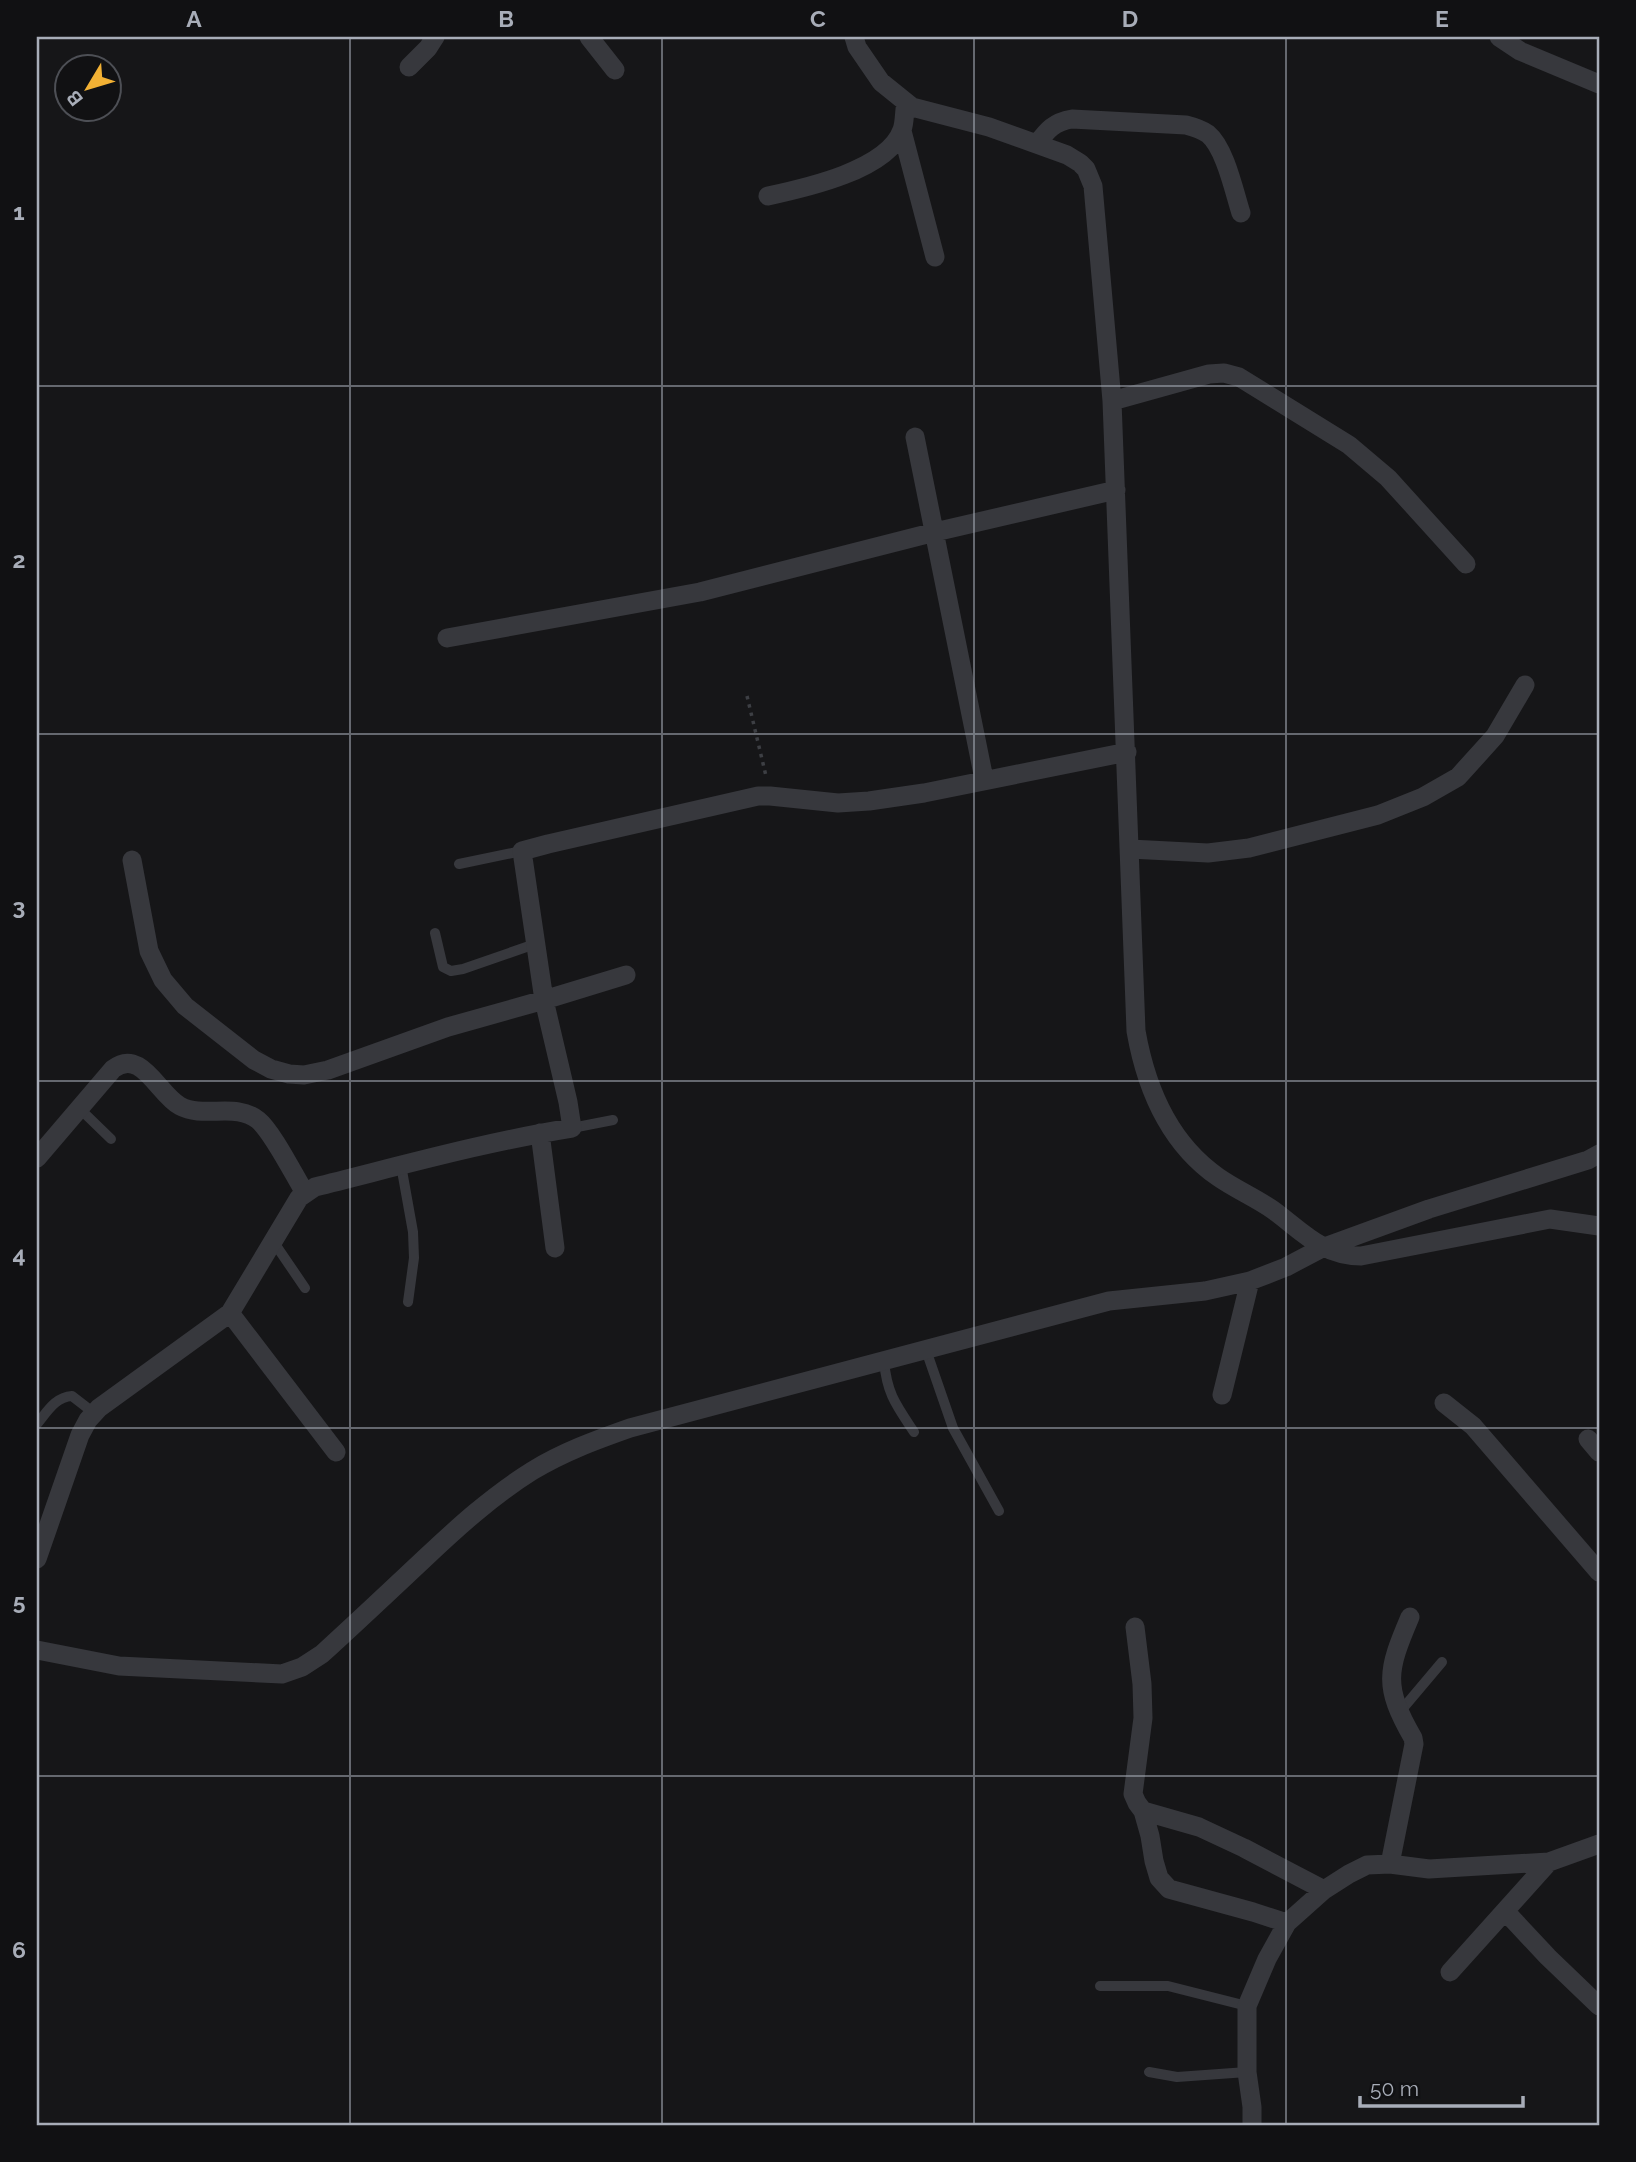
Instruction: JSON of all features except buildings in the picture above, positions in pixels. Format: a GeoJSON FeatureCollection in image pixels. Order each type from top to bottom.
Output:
{"type":"FeatureCollection","features":[{"type":"Feature","properties":{"kind":"street"},"geometry":{"type":"LineString","coordinates":[[409,67],[435,37]]}},
{"type":"Feature","properties":{"kind":"street"},"geometry":{"type":"LineString","coordinates":[[589,37],[615,70]]}},
{"type":"Feature","properties":{"kind":"street"},"geometry":{"type":"LineString","coordinates":[[854,37],[857,47],[881,82],[912,107],[989,127],[1073,158],[1086,170],[1093,186],[1112,401],[1136,1031],[1141,1057],[1155,1099],[1174,1132],[1200,1163],[1218,1177],[1272,1210],[1322,1248],[1347,1255],[1361,1256],[1550,1219],[1599,1226]]}},
{"type":"Feature","properties":{"kind":"street"},"geometry":{"type":"LineString","coordinates":[[1499,37],[1520,51],[1599,83]]}},
{"type":"Feature","properties":{"kind":"street"},"geometry":{"type":"LineString","coordinates":[[906,103],[902,131],[935,257]]}},
{"type":"Feature","properties":{"kind":"street"},"geometry":{"type":"LineString","coordinates":[[1037,144],[1048,129],[1057,123],[1073,120],[1186,125],[1200,129],[1214,140],[1220,150],[1241,213]]}},
{"type":"Feature","properties":{"kind":"street"},"geometry":{"type":"LineString","coordinates":[[768,196],[818,185],[880,158],[902,131]]}},
{"type":"Feature","properties":{"kind":"street"},"geometry":{"type":"LineString","coordinates":[[1112,401],[1209,374],[1224,373],[1239,377],[1349,445],[1388,478],[1466,564]]}},
{"type":"Feature","properties":{"kind":"street"},"geometry":{"type":"LineString","coordinates":[[915,437],[984,779]]}},
{"type":"Feature","properties":{"kind":"street"},"geometry":{"type":"LineString","coordinates":[[447,638],[700,592],[935,532],[1116,490]]}},
{"type":"Feature","properties":{"kind":"street"},"geometry":{"type":"LineString","coordinates":[[1129,849],[1208,853],[1249,848],[1378,815],[1423,797],[1458,777],[1495,736],[1525,685]]}},
{"type":"Feature","properties":{"kind":"street"},"geometry":{"type":"LineString","coordinates":[[37,1559],[80,1435],[94,1413],[230,1313],[299,1198],[305,1193],[315,1187],[401,1165],[572,1128],[544,1000],[522,851],[758,796],[838,803],[870,801],[924,793],[1127,752]]}},
{"type":"Feature","properties":{"kind":"street"},"geometry":{"type":"LineString","coordinates":[[132,860],[149,951],[163,981],[185,1006],[254,1060],[289,1074],[304,1075],[328,1070],[448,1027],[626,975]]}},
{"type":"Feature","properties":{"kind":"street"},"geometry":{"type":"LineString","coordinates":[[37,1158],[113,1069],[124,1062],[134,1063],[184,1108],[196,1111],[238,1112],[255,1117],[265,1127],[305,1193]]}},
{"type":"Feature","properties":{"kind":"street"},"geometry":{"type":"LineString","coordinates":[[540,1133],[555,1248]]}},
{"type":"Feature","properties":{"kind":"street"},"geometry":{"type":"LineString","coordinates":[[37,1650],[119,1666],[282,1674],[302,1667],[322,1654],[474,1512],[523,1477],[564,1454],[630,1428],[1109,1301],[1205,1291],[1250,1281],[1286,1268],[1322,1248],[1429,1209],[1588,1160],[1599,1154]]}},
{"type":"Feature","properties":{"kind":"street"},"geometry":{"type":"LineString","coordinates":[[1222,1395],[1250,1281]]}},
{"type":"Feature","properties":{"kind":"street"},"geometry":{"type":"LineString","coordinates":[[230,1313],[336,1452]]}},
{"type":"Feature","properties":{"kind":"street"},"geometry":{"type":"LineString","coordinates":[[1444,1403],[1473,1426],[1599,1572]]}},
{"type":"Feature","properties":{"kind":"street"},"geometry":{"type":"LineString","coordinates":[[1390,1864],[1414,1744],[1399,1714],[1392,1691],[1394,1655],[1410,1617]]}},
{"type":"Feature","properties":{"kind":"street"},"geometry":{"type":"LineString","coordinates":[[1135,1627],[1143,1718],[1133,1794],[1143,1811],[1159,1878],[1169,1889],[1287,1923]]}},
{"type":"Feature","properties":{"kind":"street"},"geometry":{"type":"LineString","coordinates":[[1143,1811],[1210,1832],[1324,1890]]}},
{"type":"Feature","properties":{"kind":"street"},"geometry":{"type":"LineString","coordinates":[[1252,2125],[1247,2072],[1247,2006],[1266,1959],[1287,1923],[1324,1890],[1367,1865],[1390,1864],[1429,1869],[1549,1862],[1599,1844]]}},
{"type":"Feature","properties":{"kind":"street"},"geometry":{"type":"LineString","coordinates":[[1450,1972],[1549,1862]]}},
{"type":"Feature","properties":{"kind":"street"},"geometry":{"type":"LineString","coordinates":[[1505,1911],[1599,2006]]}},
{"type":"Feature","properties":{"kind":"lane"},"geometry":{"type":"LineString","coordinates":[[459,864],[522,851]]}},
{"type":"Feature","properties":{"kind":"lane"},"geometry":{"type":"LineString","coordinates":[[435,933],[443,967],[451,971],[535,944]]}},
{"type":"Feature","properties":{"kind":"lane"},"geometry":{"type":"LineString","coordinates":[[79,1108],[111,1139]]}},
{"type":"Feature","properties":{"kind":"lane"},"geometry":{"type":"LineString","coordinates":[[572,1128],[613,1120]]}},
{"type":"Feature","properties":{"kind":"lane"},"geometry":{"type":"LineString","coordinates":[[401,1165],[414,1245],[408,1302]]}},
{"type":"Feature","properties":{"kind":"lane"},"geometry":{"type":"LineString","coordinates":[[273,1241],[305,1288]]}},
{"type":"Feature","properties":{"kind":"lane"},"geometry":{"type":"LineString","coordinates":[[926,1350],[953,1428],[999,1511]]}},
{"type":"Feature","properties":{"kind":"lane"},"geometry":{"type":"LineString","coordinates":[[884,1361],[889,1391],[914,1432]]}},
{"type":"Feature","properties":{"kind":"lane"},"geometry":{"type":"LineString","coordinates":[[37,1424],[64,1396],[72,1396],[94,1413]]}},
{"type":"Feature","properties":{"kind":"lane"},"geometry":{"type":"LineString","coordinates":[[1399,1714],[1442,1662]]}},
{"type":"Feature","properties":{"kind":"lane"},"geometry":{"type":"LineString","coordinates":[[1100,1986],[1168,1986],[1247,2006]]}},
{"type":"Feature","properties":{"kind":"lane"},"geometry":{"type":"LineString","coordinates":[[1149,2072],[1177,2077],[1247,2072]]}},
{"type":"Feature","properties":{"kind":"path"},"geometry":{"type":"LineString","coordinates":[[747,696],[770,796]]}}]}
